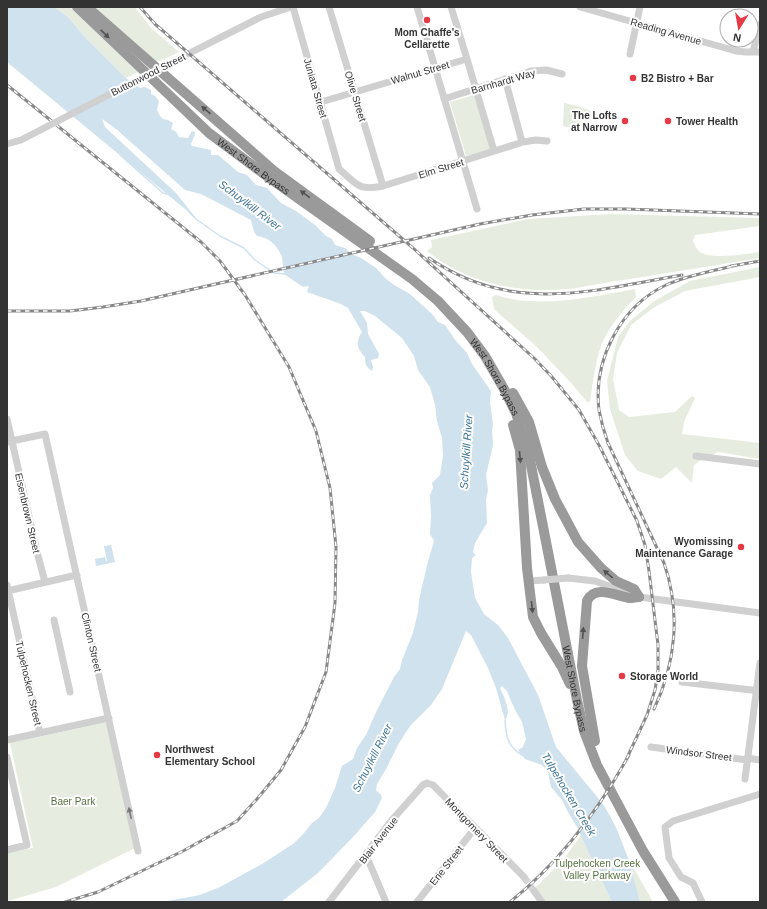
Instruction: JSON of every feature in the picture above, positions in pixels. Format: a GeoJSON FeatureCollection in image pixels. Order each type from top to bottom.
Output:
{"type":"FeatureCollection","features":[{"type":"Feature","properties":{"kind":"highway","name":"West Shore Bypass"},"geometry":{"type":"LineString","coordinates":[[77,7],[209,132],[262,173],[412,279],[438,301],[467,332],[485,356],[516,413],[524,437],[535,480],[584,731],[596,762],[620,808],[675,902]]}},
{"type":"Feature","properties":{"kind":"highway","name":"West Shore Bypass"},"geometry":{"type":"LineString","coordinates":[[87,7],[274,171],[409,270],[442,297],[472,329],[497,364],[522,413],[532,442],[589,726],[602,760],[618,792],[682,902]]}},
{"type":"Feature","properties":{"kind":"highway"},"geometry":{"type":"LineString","coordinates":[[467,332],[503,397],[518,440],[521,464],[527,568],[532,610],[535,622],[568,677],[580,731],[596,762]]}},
{"type":"Feature","properties":{"kind":"highway"},"geometry":{"type":"LineString","coordinates":[[513,393],[529,422],[542,467],[555,499],[578,542],[601,568],[616,581],[634,589],[639,596],[630,598],[600,592],[592,594],[587,601],[582,666],[595,741]]}},
{"type":"Feature","properties":{"kind":"highway"},"geometry":{"type":"LineString","coordinates":[[620,808],[669,902]]}},
{"type":"Feature","properties":{"kind":"street","name":"Buttonwood Street"},"geometry":{"type":"LineString","coordinates":[[7,144],[21,140],[261,17],[292,7]]}},
{"type":"Feature","properties":{"kind":"street","name":"Juniata Street"},"geometry":{"type":"LineString","coordinates":[[292,7],[340,169]]}},
{"type":"Feature","properties":{"kind":"street","name":"Olive Street"},"geometry":{"type":"LineString","coordinates":[[329,7],[383,186]]}},
{"type":"Feature","properties":{"kind":"street"},"geometry":{"type":"LineString","coordinates":[[417,7],[477,209]]}},
{"type":"Feature","properties":{"kind":"street"},"geometry":{"type":"LineString","coordinates":[[451,7],[494,151]]}},
{"type":"Feature","properties":{"kind":"street","name":"Reading Avenue"},"geometry":{"type":"LineString","coordinates":[[580,7],[736,51],[756,52]]}},
{"type":"Feature","properties":{"kind":"street"},"geometry":{"type":"LineString","coordinates":[[630,54],[640,7]]}},
{"type":"Feature","properties":{"kind":"street"},"geometry":{"type":"LineString","coordinates":[[756,52],[760,24]]}},
{"type":"Feature","properties":{"kind":"street","name":"Walnut Street"},"geometry":{"type":"LineString","coordinates":[[321,102],[467,59]]}},
{"type":"Feature","properties":{"kind":"street","name":"Barnhardt Way"},"geometry":{"type":"LineString","coordinates":[[444,99],[531,71],[541,70],[562,74]]}},
{"type":"Feature","properties":{"kind":"street"},"geometry":{"type":"LineString","coordinates":[[505,79],[522,142]]}},
{"type":"Feature","properties":{"kind":"street","name":"Elm Street"},"geometry":{"type":"LineString","coordinates":[[340,169],[361,187],[368,189],[383,186],[522,142],[536,140],[547,141]]}},
{"type":"Feature","properties":{"kind":"street","name":"Eisenbrown Street"},"geometry":{"type":"LineString","coordinates":[[7,419],[9,442],[45,582]]}},
{"type":"Feature","properties":{"kind":"street","name":"Clinton Street"},"geometry":{"type":"LineString","coordinates":[[9,442],[45,434],[138,851]]}},
{"type":"Feature","properties":{"kind":"street"},"geometry":{"type":"LineString","coordinates":[[696,456],[760,464]]}},
{"type":"Feature","properties":{"kind":"street"},"geometry":{"type":"LineString","coordinates":[[7,589],[77,575]]}},
{"type":"Feature","properties":{"kind":"street"},"geometry":{"type":"LineString","coordinates":[[529,581],[568,578],[595,582],[639,596],[760,613]]}},
{"type":"Feature","properties":{"kind":"street","name":"Tulpehocken Street"},"geometry":{"type":"LineString","coordinates":[[7,589],[40,733]]}},
{"type":"Feature","properties":{"kind":"street"},"geometry":{"type":"LineString","coordinates":[[747,611],[760,608]]}},
{"type":"Feature","properties":{"kind":"street"},"geometry":{"type":"LineString","coordinates":[[54,620],[70,692]]}},
{"type":"Feature","properties":{"kind":"street"},"geometry":{"type":"LineString","coordinates":[[745,779],[758,691],[760,662]]}},
{"type":"Feature","properties":{"kind":"street"},"geometry":{"type":"LineString","coordinates":[[682,682],[758,691]]}},
{"type":"Feature","properties":{"kind":"street"},"geometry":{"type":"LineString","coordinates":[[7,740],[109,718]]}},
{"type":"Feature","properties":{"kind":"street","name":"Windsor Street"},"geometry":{"type":"LineString","coordinates":[[650,747],[760,760]]}},
{"type":"Feature","properties":{"kind":"street"},"geometry":{"type":"LineString","coordinates":[[7,756],[27,845],[7,850]]}},
{"type":"Feature","properties":{"kind":"street","name":"Montgomery Street"},"geometry":{"type":"LineString","coordinates":[[430,783],[524,878]]}},
{"type":"Feature","properties":{"kind":"street","name":"Blair Avenue"},"geometry":{"type":"LineString","coordinates":[[329,902],[392,820],[423,785],[430,783]]}},
{"type":"Feature","properties":{"kind":"street"},"geometry":{"type":"LineString","coordinates":[[702,902],[693,883],[681,877],[669,858],[665,827],[673,821],[760,794]]}},
{"type":"Feature","properties":{"kind":"street","name":"Erie Street"},"geometry":{"type":"LineString","coordinates":[[417,902],[475,828]]}},
{"type":"Feature","properties":{"kind":"street"},"geometry":{"type":"LineString","coordinates":[[366,855],[386,902]]}},
{"type":"Feature","properties":{"kind":"street"},"geometry":{"type":"LineString","coordinates":[[534,891],[542,902]]}},
{"type":"Feature","properties":{"kind":"green space"},"geometry":{"type":"Polygon","coordinates":[[[53,7],[70,7],[138,72],[126,78],[83,35],[68,17],[53,7]]]}},
{"type":"Feature","properties":{"kind":"green space"},"geometry":{"type":"Polygon","coordinates":[[[93,7],[135,7],[151,28],[179,52],[160,61],[156,61],[93,7]]]}},
{"type":"Feature","properties":{"kind":"green space"},"geometry":{"type":"Polygon","coordinates":[[[474,95],[491,149],[466,156],[450,102],[474,95]]]}},
{"type":"Feature","properties":{"kind":"green space"},"geometry":{"type":"Polygon","coordinates":[[[564,103],[578,106],[593,112],[589,115],[584,131],[563,126],[564,103]]]}},
{"type":"Feature","properties":{"kind":"green space"},"geometry":{"type":"Polygon","coordinates":[[[611,214],[760,218],[760,226],[695,235],[693,241],[700,252],[712,256],[729,256],[760,252],[760,258],[576,288],[536,290],[497,285],[479,279],[443,263],[427,251],[432,247],[431,240],[528,219],[611,214]]]}},
{"type":"Feature","properties":{"kind":"green space"},"geometry":{"type":"Polygon","coordinates":[[[760,267],[760,277],[685,291],[653,308],[631,325],[617,353],[613,379],[619,410],[629,417],[675,412],[692,396],[695,398],[684,422],[682,434],[760,443],[760,459],[718,452],[694,465],[692,483],[676,467],[661,479],[638,471],[625,455],[610,409],[607,381],[618,337],[631,320],[656,300],[690,281],[760,267]]]}},
{"type":"Feature","properties":{"kind":"green space"},"geometry":{"type":"Polygon","coordinates":[[[635,289],[636,297],[616,320],[607,333],[601,346],[590,402],[587,402],[537,347],[494,309],[492,297],[496,295],[514,300],[561,301],[635,289]]]}},
{"type":"Feature","properties":{"kind":"green space","name":"Baer Park"},"geometry":{"type":"Polygon","coordinates":[[[108,722],[135,848],[56,887],[8,901],[7,853],[33,848],[10,743],[108,722]]]}},
{"type":"Feature","properties":{"kind":"green space","name":"Tulpehocken Creek Valley Parkway"},"geometry":{"type":"Polygon","coordinates":[[[610,816],[628,858],[653,902],[544,902],[535,888],[565,858],[581,835],[610,816]]]}},
{"type":"Feature","properties":{"kind":"water"},"geometry":{"type":"Polygon","coordinates":[[[7,7],[55,8],[68,17],[83,35],[126,78],[140,88],[145,87],[151,90],[151,94],[159,101],[157,110],[160,116],[163,119],[173,123],[171,129],[176,132],[179,137],[188,138],[192,131],[195,132],[191,144],[192,146],[211,150],[211,155],[218,155],[238,172],[247,175],[256,185],[267,188],[281,203],[296,211],[315,225],[326,236],[332,239],[335,245],[345,248],[351,254],[361,258],[376,268],[394,285],[410,294],[432,314],[438,322],[445,325],[456,341],[467,353],[472,364],[491,391],[490,402],[493,425],[493,445],[486,475],[488,490],[486,500],[487,523],[475,543],[473,552],[476,555],[472,558],[471,572],[475,598],[484,614],[498,625],[508,638],[538,695],[556,747],[603,804],[610,816],[628,858],[640,902],[612,902],[577,827],[562,800],[551,787],[548,772],[542,765],[525,759],[518,750],[523,747],[526,739],[522,722],[507,691],[502,686],[500,688],[508,709],[505,720],[496,688],[488,668],[471,635],[466,631],[442,689],[431,705],[406,732],[377,784],[376,790],[382,798],[375,812],[318,873],[281,902],[162,902],[200,895],[220,887],[262,864],[293,844],[312,823],[319,818],[326,808],[335,788],[342,766],[353,759],[357,748],[366,735],[394,677],[400,669],[413,633],[419,600],[434,541],[430,534],[430,495],[433,488],[432,483],[440,475],[443,456],[442,438],[430,387],[418,370],[414,356],[402,338],[375,316],[365,311],[360,311],[367,323],[368,334],[379,354],[378,358],[371,360],[373,367],[372,371],[370,370],[366,365],[365,357],[360,351],[358,345],[358,339],[362,332],[348,308],[307,292],[309,286],[303,287],[284,274],[282,259],[279,251],[275,245],[268,240],[257,236],[254,232],[251,220],[201,194],[185,190],[116,129],[102,119],[105,127],[176,193],[196,218],[7,62],[7,7]]]}},
{"type":"Feature","properties":{"kind":"water"},"geometry":{"type":"Polygon","coordinates":[[[111,545],[115,562],[96,566],[95,559],[105,557],[107,561],[104,546],[111,545]]]}},
{"type":"Feature","properties":{"kind":"waterway"},"geometry":{"type":"LineString","coordinates":[[120,155],[163,193],[170,195]]}},
{"type":"Feature","properties":{"kind":"waterway"},"geometry":{"type":"LineString","coordinates":[[189,212],[196,219],[220,236],[244,248],[255,260],[274,273],[285,274]]}},
{"type":"Feature","properties":{"kind":"waterway"},"geometry":{"type":"LineString","coordinates":[[505,720],[508,740],[513,748],[522,755]]}},
{"type":"Feature","properties":{"kind":"tunnel"},"geometry":{"type":"LineString","coordinates":[[524,877],[534,891]]}},
{"type":"Feature","properties":{"kind":"railway"},"geometry":{"type":"LineString","coordinates":[[140,7],[155,24],[413,248],[535,359],[579,410],[600,447],[637,521],[645,545],[649,571],[658,645],[658,670],[655,690],[647,715],[626,760]]}},
{"type":"Feature","properties":{"kind":"railway"},"geometry":{"type":"LineString","coordinates":[[7,85],[201,242],[220,261],[245,295],[289,367],[316,431],[330,488],[336,547],[335,603],[326,672],[305,727],[281,770],[237,821],[183,851],[98,892],[65,902]]}},
{"type":"Feature","properties":{"kind":"railway"},"geometry":{"type":"LineString","coordinates":[[7,311],[70,311],[141,301],[480,224],[532,215],[584,209],[760,214]]}},
{"type":"Feature","properties":{"kind":"railway"},"geometry":{"type":"LineString","coordinates":[[429,258],[460,276],[491,287],[522,293],[552,294],[584,292],[682,275]]}},
{"type":"Feature","properties":{"kind":"railway"},"geometry":{"type":"LineString","coordinates":[[731,266],[760,261]]}},
{"type":"Feature","properties":{"kind":"railway"},"geometry":{"type":"LineString","coordinates":[[654,709],[667,674],[671,656],[674,637],[673,600],[664,563],[605,435],[599,410],[598,391],[600,372],[605,354],[623,321],[635,307],[650,295],[666,285],[683,278],[737,265]]}},
{"type":"Feature","properties":{"kind":"railway"},"geometry":{"type":"LineString","coordinates":[[510,902],[545,870],[577,834],[591,816],[629,755]]}},
{"type":"Feature","properties":{"kind":"place","name":"Mom Chaffe's Cellarette"},"geometry":{"type":"Point","coordinates":[427,20]}},
{"type":"Feature","properties":{"kind":"place","name":"B2 Bistro + Bar"},"geometry":{"type":"Point","coordinates":[633,78]}},
{"type":"Feature","properties":{"kind":"place","name":"The Lofts at Narrow"},"geometry":{"type":"Point","coordinates":[625,121]}},
{"type":"Feature","properties":{"kind":"place","name":"Tower Health"},"geometry":{"type":"Point","coordinates":[668,121]}},
{"type":"Feature","properties":{"kind":"place","name":"Wyomissing Maintenance Garage"},"geometry":{"type":"Point","coordinates":[741,547]}},
{"type":"Feature","properties":{"kind":"place","name":"Storage World"},"geometry":{"type":"Point","coordinates":[622,676]}},
{"type":"Feature","properties":{"kind":"place","name":"Northwest Elementary School"},"geometry":{"type":"Point","coordinates":[157,755]}},
{"type":"Feature","properties":{"kind":"water label","name":"Schuylkill River"},"geometry":{"type":"Point","coordinates":[250,205]}},
{"type":"Feature","properties":{"kind":"water label","name":"Schuylkill River"},"geometry":{"type":"Point","coordinates":[466,452]}},
{"type":"Feature","properties":{"kind":"water label","name":"Schuylkill River"},"geometry":{"type":"Point","coordinates":[372,758]}},
{"type":"Feature","properties":{"kind":"water label","name":"Tulpehocken Creek"},"geometry":{"type":"Point","coordinates":[569,794]}}]}
